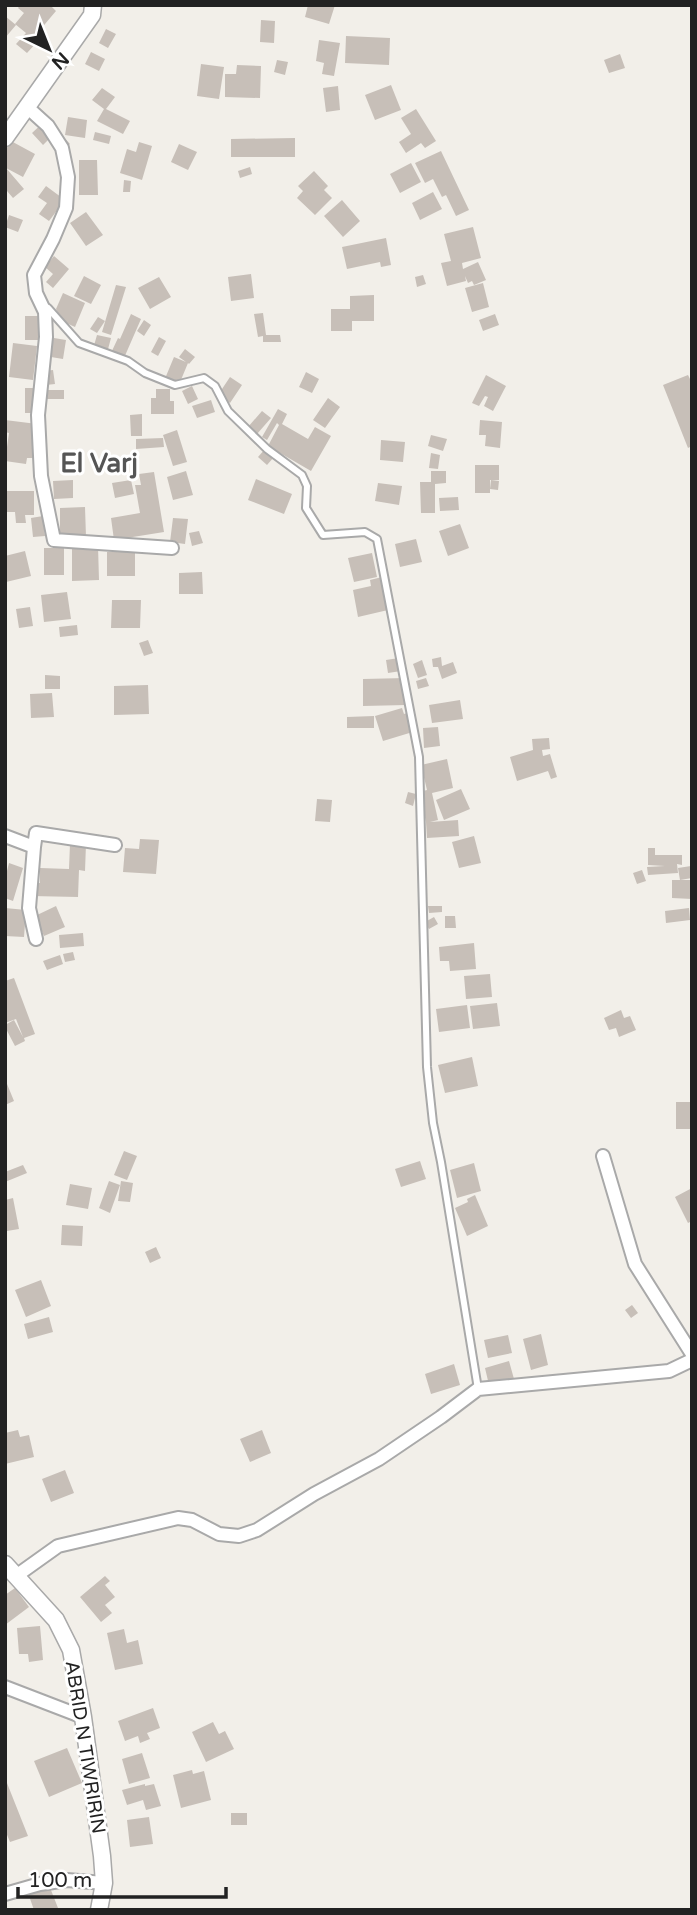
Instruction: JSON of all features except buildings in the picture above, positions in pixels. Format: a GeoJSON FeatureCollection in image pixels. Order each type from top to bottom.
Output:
{"type":"FeatureCollection","features":[{"type":"Feature","properties":{"kind":"street"},"geometry":{"type":"LineString","coordinates":[[5,138],[92,15],[93,5]]}},
{"type":"Feature","properties":{"kind":"street"},"geometry":{"type":"LineString","coordinates":[[27,107],[48,126],[62,148],[68,177],[66,208],[34,275],[36,293],[45,312],[46,337],[38,415],[41,476],[54,540],[172,548]]}},
{"type":"Feature","properties":{"kind":"street"},"geometry":{"type":"LineString","coordinates":[[36,939],[29,908],[36,833],[115,845]]}},
{"type":"Feature","properties":{"kind":"street"},"geometry":{"type":"LineString","coordinates":[[5,836],[34,847]]}},
{"type":"Feature","properties":{"kind":"street"},"geometry":{"type":"LineString","coordinates":[[603,1156],[635,1264],[692,1354]]}},
{"type":"Feature","properties":{"kind":"street"},"geometry":{"type":"LineString","coordinates":[[11,1570],[58,1546],[178,1518],[192,1520],[219,1534],[239,1536],[257,1530],[314,1494],[379,1459],[478,1389],[669,1371],[692,1360]]}},
{"type":"Feature","properties":{"kind":"street","name":"ABRID N TIWRIRIN"},"geometry":{"type":"LineString","coordinates":[[11,1570],[56,1620],[71,1650],[103,1856],[104,1883],[99,1910]]}},
{"type":"Feature","properties":{"kind":"street"},"geometry":{"type":"LineString","coordinates":[[5,1687],[83,1717]]}},
{"type":"Feature","properties":{"kind":"street"},"geometry":{"type":"LineString","coordinates":[[5,1894],[67,1880],[104,1883]]}},
{"type":"Feature","properties":{"kind":"lane"},"geometry":{"type":"LineString","coordinates":[[36,293],[79,343],[128,361],[145,373],[175,385],[204,378],[215,386],[228,411],[267,449],[302,475],[307,486],[306,508],[323,536],[365,532],[377,539],[419,757],[427,1067],[433,1123],[478,1389]]}},
{"type":"Feature","properties":{"kind":"district","name":"El Varj"},"geometry":{"type":"Point","coordinates":[99,463]}}]}
